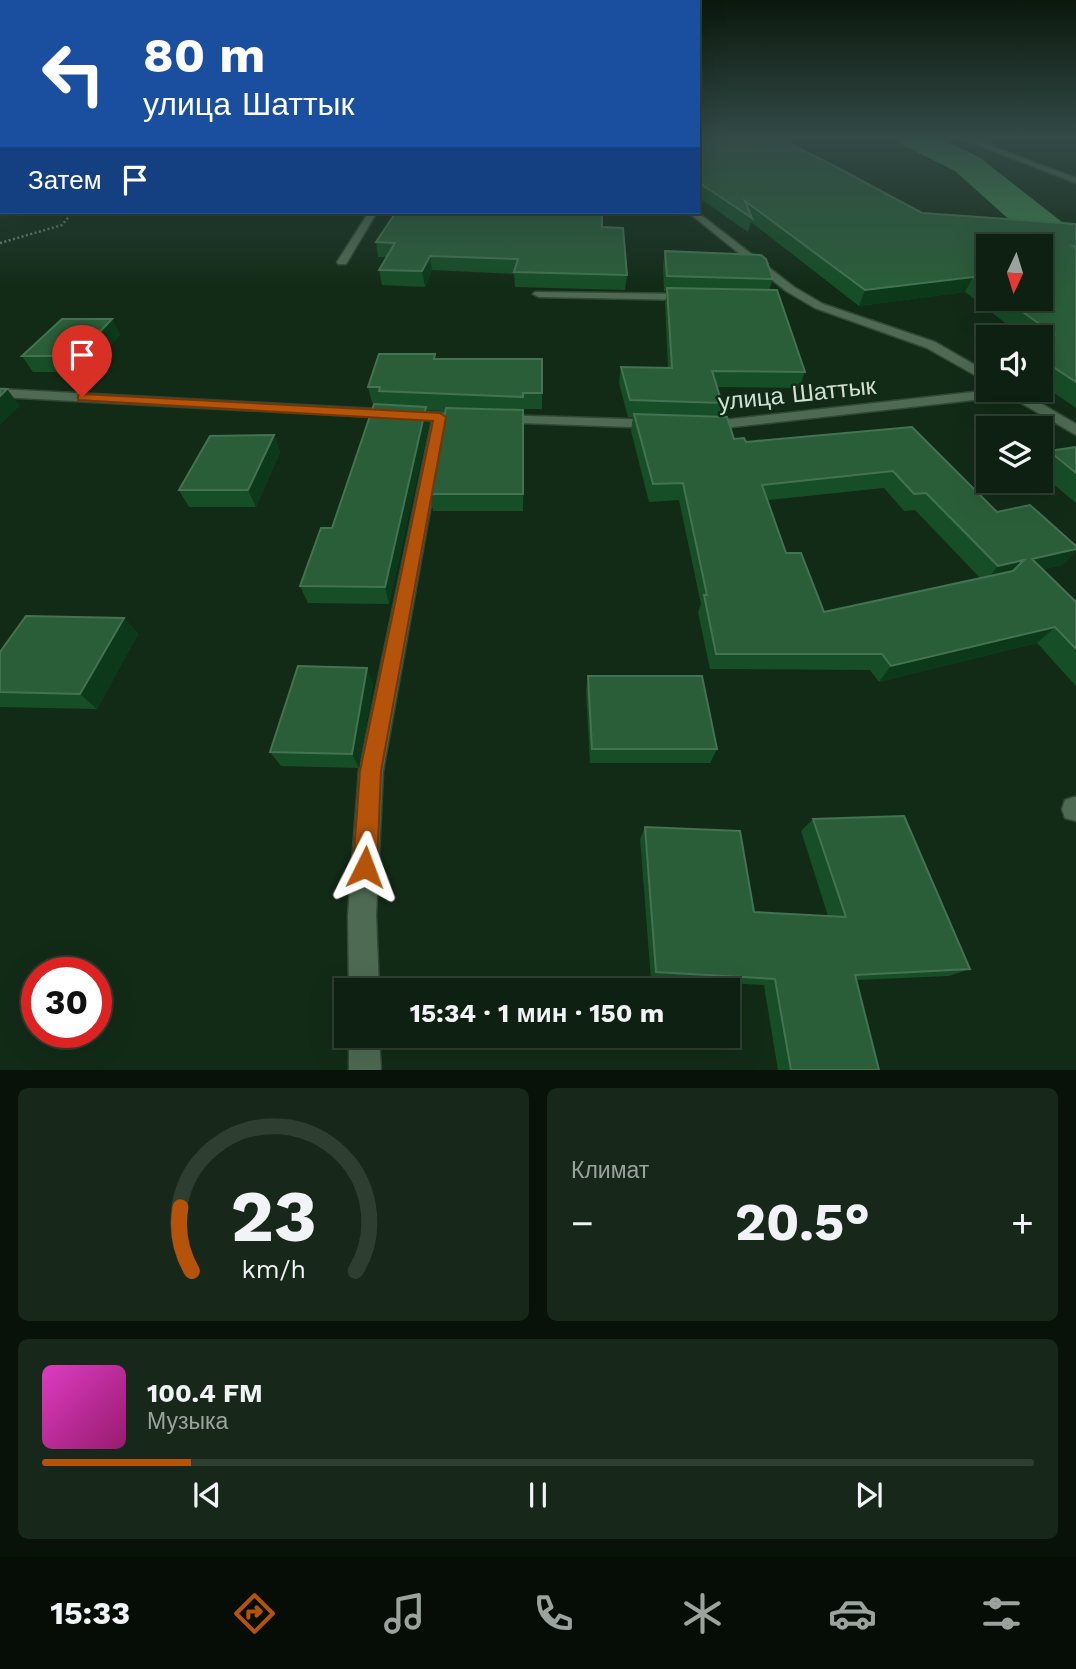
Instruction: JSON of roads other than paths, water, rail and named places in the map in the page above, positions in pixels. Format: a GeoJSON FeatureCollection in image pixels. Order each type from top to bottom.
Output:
{"type":"FeatureCollection","features":[{"type":"Feature","properties":{"kind":"street"},"geometry":{"type":"LineString","coordinates":[[342,262],[372,214]]}},
{"type":"Feature","properties":{"kind":"street"},"geometry":{"type":"LineString","coordinates":[[695,214],[790,289],[810,301],[931,345],[976,371]]}},
{"type":"Feature","properties":{"kind":"street"},"geometry":{"type":"LineString","coordinates":[[539,294],[702,298]]}},
{"type":"Feature","properties":{"kind":"street"},"geometry":{"type":"LineString","coordinates":[[783,300],[810,301]]}},
{"type":"Feature","properties":{"kind":"street"},"geometry":{"type":"LineString","coordinates":[[0,393],[440,417],[667,425]]}},
{"type":"Feature","properties":{"kind":"street","name":"улица Шаттык"},"geometry":{"type":"LineString","coordinates":[[694,426],[721,426],[976,395]]}},
{"type":"Feature","properties":{"kind":"street"},"geometry":{"type":"LineString","coordinates":[[1029,402],[1076,430]]}},
{"type":"Feature","properties":{"kind":"street"},"geometry":{"type":"LineString","coordinates":[[363,978],[362,915],[370,771],[440,417]]}},
{"type":"Feature","properties":{"kind":"street"},"geometry":{"type":"LineString","coordinates":[[364,1048],[365,1070]]}},
{"type":"Feature","properties":{"kind":"waterway"},"geometry":{"type":"LineString","coordinates":[[994,187],[1076,255]]}}]}
